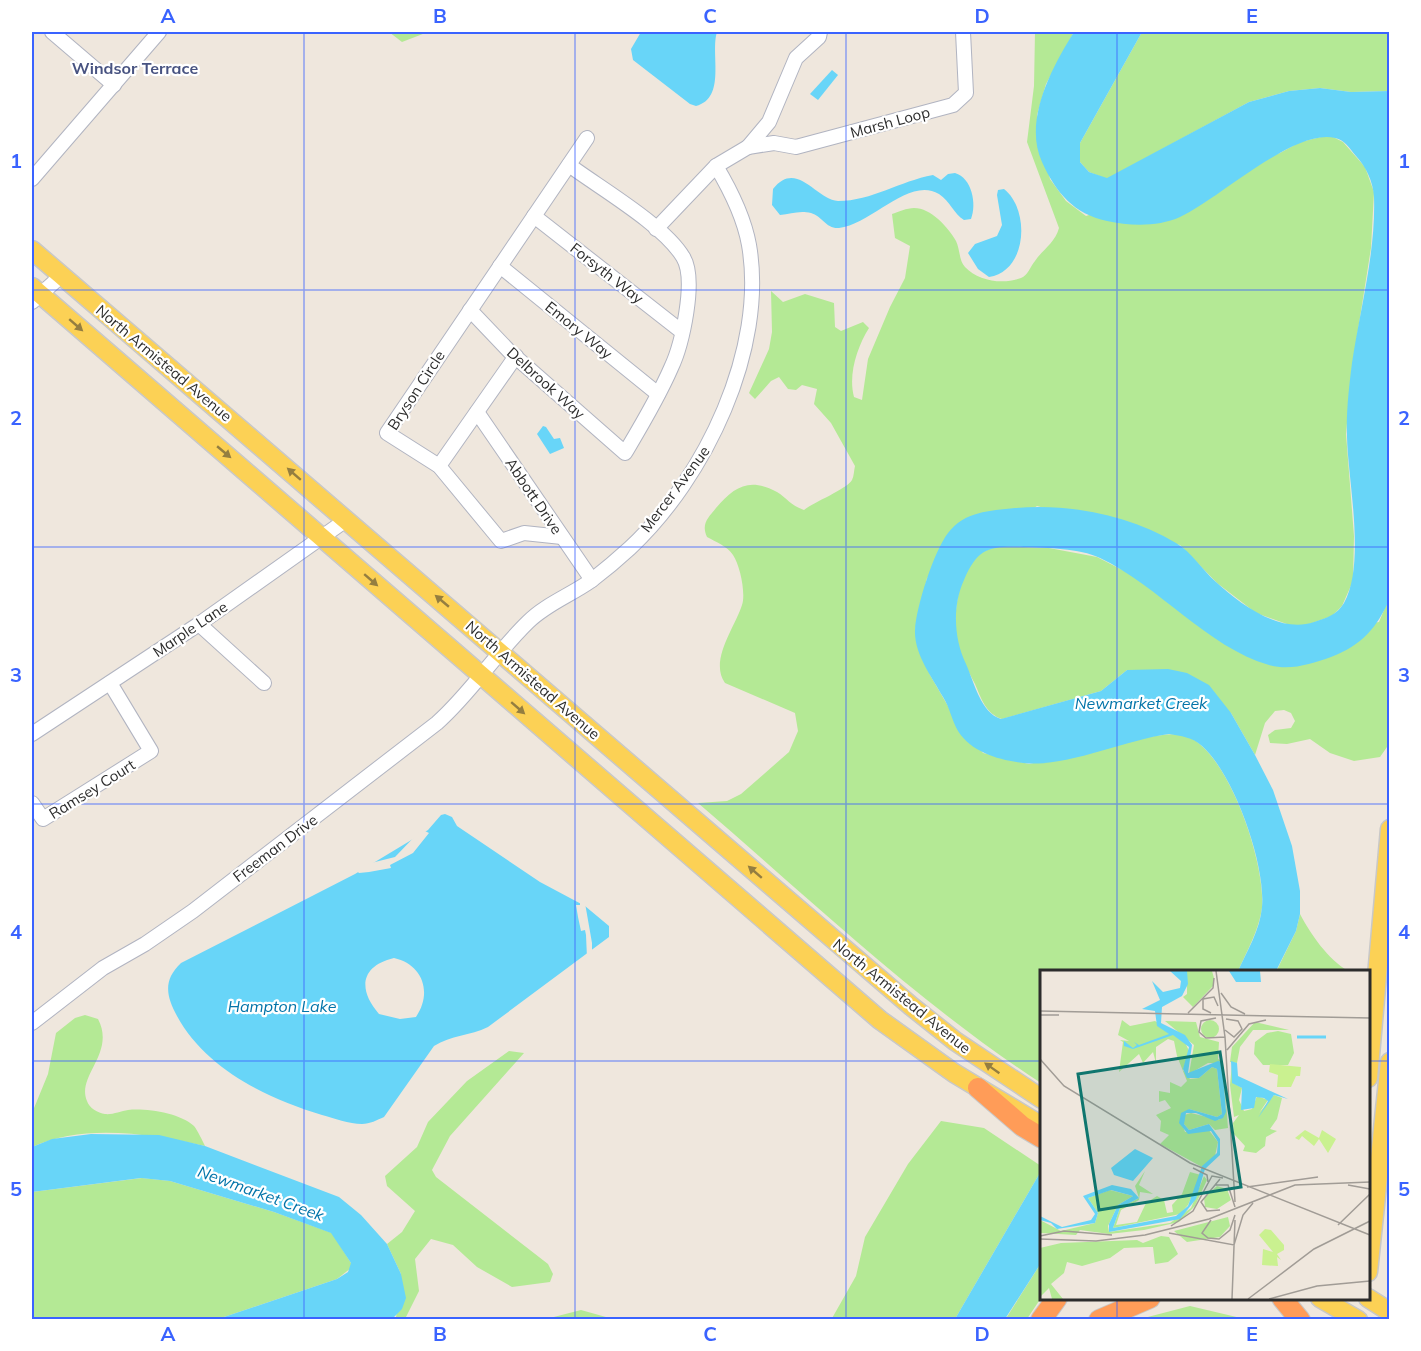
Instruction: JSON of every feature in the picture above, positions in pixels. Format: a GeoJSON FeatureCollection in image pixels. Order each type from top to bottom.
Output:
{"type":"FeatureCollection","features":[{"type":"Feature","properties":{"kind":"highway"},"geometry":{"type":"LineString","coordinates":[[978,1088],[1022,1126],[1039,1130]]}},
{"type":"Feature","properties":{"kind":"highway"},"geometry":{"type":"LineString","coordinates":[[1041,1320],[1056,1300]]}},
{"type":"Feature","properties":{"kind":"highway"},"geometry":{"type":"LineString","coordinates":[[1099,1320],[1148,1300]]}},
{"type":"Feature","properties":{"kind":"highway"},"geometry":{"type":"LineString","coordinates":[[1283,1300],[1300,1320]]}},
{"type":"Feature","properties":{"kind":"main road","name":"North Armistead Avenue"},"geometry":{"type":"LineString","coordinates":[[32,250],[911,1006],[955,1041],[1040,1098]]}},
{"type":"Feature","properties":{"kind":"main road","name":"North Armistead Avenue"},"geometry":{"type":"LineString","coordinates":[[34,294],[323,537],[880,1020],[978,1088]]}},
{"type":"Feature","properties":{"kind":"main road"},"geometry":{"type":"LineString","coordinates":[[1370,1059],[1389,829]]}},
{"type":"Feature","properties":{"kind":"main road"},"geometry":{"type":"LineString","coordinates":[[1370,1051],[1372,1040]]}},
{"type":"Feature","properties":{"kind":"main road"},"geometry":{"type":"LineString","coordinates":[[1370,1252],[1389,1062]]}},
{"type":"Feature","properties":{"kind":"main road"},"geometry":{"type":"LineString","coordinates":[[1322,1300],[1357,1319],[1360,1300]]}},
{"type":"Feature","properties":{"kind":"main road"},"geometry":{"type":"LineString","coordinates":[[1370,1300],[1389,1312]]}},
{"type":"Feature","properties":{"kind":"street"},"geometry":{"type":"LineString","coordinates":[[51,32],[114,85]]}},
{"type":"Feature","properties":{"kind":"street"},"geometry":{"type":"LineString","coordinates":[[32,179],[159,32]]}},
{"type":"Feature","properties":{"kind":"street","name":"Marsh Loop"},"geometry":{"type":"LineString","coordinates":[[716,166],[748,147],[769,122],[796,58],[819,37],[820,32]]}},
{"type":"Feature","properties":{"kind":"street","name":"Marsh Loop"},"geometry":{"type":"LineString","coordinates":[[748,147],[774,143],[796,147],[953,105],[966,93],[963,32]]}},
{"type":"Feature","properties":{"kind":"street","name":"Bryson Circle"},"geometry":{"type":"LineString","coordinates":[[562,537],[524,533],[501,541],[439,466],[387,433],[587,138]]}},
{"type":"Feature","properties":{"kind":"street"},"geometry":{"type":"LineString","coordinates":[[569,165],[656,229],[682,255],[689,270],[690,293],[681,331],[672,366],[658,394]]}},
{"type":"Feature","properties":{"kind":"street"},"geometry":{"type":"LineString","coordinates":[[656,229],[716,166]]}},
{"type":"Feature","properties":{"kind":"street","name":"Mercer Avenue"},"geometry":{"type":"LineString","coordinates":[[502,653],[539,612],[592,580],[631,547],[682,485],[709,444],[732,390],[745,337],[751,267],[744,227],[716,166]]}},
{"type":"Feature","properties":{"kind":"street","name":"Forsyth Way"},"geometry":{"type":"LineString","coordinates":[[534,216],[681,331]]}},
{"type":"Feature","properties":{"kind":"street","name":"Emory Way"},"geometry":{"type":"LineString","coordinates":[[500,266],[658,394]]}},
{"type":"Feature","properties":{"kind":"street"},"geometry":{"type":"LineString","coordinates":[[34,294],[61,276]]}},
{"type":"Feature","properties":{"kind":"street","name":"Delbrook Way"},"geometry":{"type":"LineString","coordinates":[[470,310],[516,356],[625,453],[658,394]]}},
{"type":"Feature","properties":{"kind":"street"},"geometry":{"type":"LineString","coordinates":[[439,466],[516,356]]}},
{"type":"Feature","properties":{"kind":"street","name":"Abbott Drive"},"geometry":{"type":"LineString","coordinates":[[477,412],[592,580]]}},
{"type":"Feature","properties":{"kind":"street","name":"Marple Lane"},"geometry":{"type":"LineString","coordinates":[[32,734],[199,624],[346,520]]}},
{"type":"Feature","properties":{"kind":"street"},"geometry":{"type":"LineString","coordinates":[[199,624],[264,683]]}},
{"type":"Feature","properties":{"kind":"street","name":"Freeman Drive"},"geometry":{"type":"LineString","coordinates":[[32,1023],[103,968],[160,934],[437,723],[502,653]]}},
{"type":"Feature","properties":{"kind":"street","name":"Ramsey Court"},"geometry":{"type":"LineString","coordinates":[[32,803],[43,819],[151,751],[110,682]]}},
{"type":"Feature","properties":{"kind":"green space"},"geometry":{"type":"Polygon","coordinates":[[[389,32],[428,32],[402,42],[389,32]]]}},
{"type":"Feature","properties":{"kind":"green space"},"geometry":{"type":"Polygon","coordinates":[[[1035,32],[1074,32],[1046,84],[1037,115],[1050,179],[1066,201],[1086,216],[1280,153],[1300,142],[1321,137],[1333,137],[1343,142],[1365,167],[1374,192],[1371,248],[1352,368],[1346,434],[1354,536],[1353,581],[1342,606],[1332,616],[1298,628],[1256,613],[1217,583],[1180,545],[1037,506],[927,578],[915,631],[930,675],[952,713],[983,753],[1029,764],[1149,737],[1174,734],[1189,737],[1204,748],[1231,788],[1242,813],[1258,866],[1262,889],[1262,908],[1252,940],[1238,970],[1040,970],[1040,1082],[951,1019],[908,985],[698,803],[727,801],[741,794],[789,752],[798,731],[795,713],[725,683],[721,674],[722,654],[742,605],[743,587],[736,560],[728,549],[707,537],[706,521],[729,495],[750,485],[758,485],[777,492],[804,510],[849,484],[853,478],[855,466],[831,423],[814,404],[817,389],[802,385],[796,390],[788,389],[779,377],[771,381],[755,399],[749,393],[769,349],[772,332],[771,291],[783,302],[805,294],[834,303],[835,327],[841,331],[863,322],[869,328],[857,352],[852,380],[854,397],[862,400],[868,359],[905,278],[910,246],[895,238],[892,214],[914,208],[933,215],[944,224],[956,241],[963,264],[977,276],[1006,281],[1025,275],[1055,238],[1059,228],[1027,142],[1034,86],[1035,32]]]}},
{"type":"Feature","properties":{"kind":"green space"},"geometry":{"type":"Polygon","coordinates":[[[1142,32],[1389,32],[1389,91],[1351,92],[1320,88],[1289,91],[1249,102],[1107,179],[1089,172],[1080,162],[1080,143],[1142,32]]]}},
{"type":"Feature","properties":{"kind":"green space"},"geometry":{"type":"Polygon","coordinates":[[[996,546],[1049,548],[1097,557],[1134,576],[1227,645],[1379,622],[1389,598],[1390,716],[1387,747],[1380,757],[1354,761],[1330,753],[1310,739],[1287,744],[1270,743],[1268,735],[1275,730],[1291,728],[1295,721],[1291,713],[1284,710],[1275,711],[1265,723],[1255,755],[1231,713],[1127,670],[1101,691],[1002,719],[996,717],[985,705],[963,661],[956,636],[956,613],[959,590],[967,569],[977,556],[996,546]]]}},
{"type":"Feature","properties":{"kind":"green space"},"geometry":{"type":"Polygon","coordinates":[[[1300,914],[1321,946],[1347,970],[1277,970],[1296,931],[1300,914]]]}},
{"type":"Feature","properties":{"kind":"green space"},"geometry":{"type":"Polygon","coordinates":[[[85,1015],[98,1019],[102,1031],[100,1053],[85,1092],[90,1106],[105,1114],[135,1110],[172,1115],[194,1126],[205,1146],[140,1135],[95,1133],[73,1135],[32,1147],[32,1113],[48,1074],[56,1033],[75,1018],[85,1015]]]}},
{"type":"Feature","properties":{"kind":"green space"},"geometry":{"type":"Polygon","coordinates":[[[509,1051],[524,1053],[450,1136],[432,1170],[436,1177],[548,1264],[553,1274],[550,1282],[512,1287],[477,1267],[453,1245],[431,1239],[415,1259],[419,1291],[405,1319],[392,1319],[396,1318],[401,1274],[387,1244],[402,1232],[415,1211],[387,1186],[385,1176],[417,1147],[428,1122],[467,1081],[509,1051]]]}},
{"type":"Feature","properties":{"kind":"green space"},"geometry":{"type":"Polygon","coordinates":[[[941,1121],[984,1128],[1040,1165],[1040,1173],[955,1319],[831,1320],[856,1276],[865,1237],[908,1164],[941,1121]]]}},
{"type":"Feature","properties":{"kind":"green space"},"geometry":{"type":"Polygon","coordinates":[[[142,1178],[170,1181],[274,1212],[332,1233],[351,1263],[351,1268],[337,1279],[218,1319],[32,1320],[32,1192],[142,1178]]]}},
{"type":"Feature","properties":{"kind":"green space"},"geometry":{"type":"Polygon","coordinates":[[[1040,1265],[1040,1300],[1027,1319],[1005,1320],[1040,1265]]]}},
{"type":"Feature","properties":{"kind":"green space"},"geometry":{"type":"Polygon","coordinates":[[[1190,1306],[1245,1319],[1140,1319],[1190,1306]]]}},
{"type":"Feature","properties":{"kind":"green space"},"geometry":{"type":"Polygon","coordinates":[[[581,1310],[613,1319],[546,1319],[581,1310]]]}},
{"type":"Feature","properties":{"kind":"water"},"geometry":{"type":"Polygon","coordinates":[[[641,32],[717,32],[716,74],[711,94],[706,101],[696,106],[690,104],[633,60],[631,49],[641,32]]]}},
{"type":"Feature","properties":{"kind":"water","name":"Newmarket Creek"},"geometry":{"type":"Polygon","coordinates":[[[1074,32],[1142,32],[1080,143],[1080,162],[1089,172],[1107,178],[1249,102],[1289,91],[1320,88],[1351,92],[1389,91],[1390,598],[1374,627],[1360,641],[1331,657],[1293,667],[1277,667],[1246,656],[1225,645],[1143,584],[1100,558],[1073,550],[1053,548],[1002,547],[986,551],[969,569],[960,590],[956,611],[959,644],[975,688],[988,710],[1001,719],[1101,691],[1127,670],[1168,669],[1187,673],[1209,685],[1231,713],[1255,755],[1273,790],[1292,846],[1300,891],[1300,914],[1296,931],[1276,970],[1238,970],[1253,940],[1261,916],[1262,889],[1259,868],[1246,821],[1236,798],[1214,759],[1202,746],[1182,736],[1169,734],[1076,758],[1040,763],[1014,762],[987,754],[971,745],[958,731],[917,648],[916,620],[932,566],[943,541],[955,526],[978,513],[1035,507],[1077,509],[1098,513],[1119,518],[1158,533],[1182,547],[1216,582],[1237,599],[1261,615],[1274,620],[1301,625],[1331,616],[1338,610],[1344,603],[1354,567],[1354,522],[1347,419],[1352,363],[1373,239],[1372,185],[1360,160],[1344,142],[1335,138],[1318,138],[1278,154],[1180,217],[1163,223],[1144,225],[1095,218],[1067,201],[1047,173],[1037,146],[1038,112],[1057,61],[1074,32]]]}},
{"type":"Feature","properties":{"kind":"water"},"geometry":{"type":"Polygon","coordinates":[[[832,70],[838,75],[818,100],[810,94],[832,70]]]}},
{"type":"Feature","properties":{"kind":"water"},"geometry":{"type":"Polygon","coordinates":[[[955,173],[966,180],[972,192],[971,219],[964,220],[943,197],[927,190],[915,191],[903,196],[852,225],[839,228],[807,212],[780,215],[772,205],[773,189],[782,181],[790,178],[798,179],[830,199],[838,201],[863,198],[933,175],[941,180],[948,174],[955,173]]]}},
{"type":"Feature","properties":{"kind":"water"},"geometry":{"type":"Polygon","coordinates":[[[1004,189],[1018,210],[1021,238],[1018,252],[1011,264],[1002,272],[989,277],[978,269],[968,253],[975,244],[997,236],[1002,225],[997,195],[998,190],[1004,189]]]}},
{"type":"Feature","properties":{"kind":"water"},"geometry":{"type":"Polygon","coordinates":[[[543,426],[554,439],[560,438],[564,448],[550,454],[537,434],[543,426]]]}},
{"type":"Feature","properties":{"kind":"water","name":"Hampton Lake"},"geometry":{"type":"Polygon","coordinates":[[[441,815],[452,817],[457,826],[540,882],[585,906],[609,926],[609,937],[488,1027],[434,1046],[384,1117],[371,1123],[347,1122],[322,1115],[259,1090],[221,1066],[189,1035],[170,1002],[168,988],[171,976],[181,963],[355,874],[428,830],[441,815]],[[394,958],[374,967],[369,973],[366,988],[372,1005],[379,1014],[400,1019],[416,1017],[421,1008],[424,998],[422,980],[412,966],[394,958]]]}},
{"type":"Feature","properties":{"kind":"water","name":"Newmarket Creek"},"geometry":{"type":"Polygon","coordinates":[[[91,1134],[159,1135],[205,1146],[339,1197],[361,1215],[387,1244],[401,1274],[406,1298],[402,1309],[392,1319],[218,1319],[337,1279],[348,1272],[351,1263],[331,1233],[274,1212],[170,1181],[141,1178],[32,1192],[32,1147],[52,1139],[91,1134]]]}},
{"type":"Feature","properties":{"kind":"water"},"geometry":{"type":"Polygon","coordinates":[[[1040,1173],[1040,1265],[1005,1319],[955,1319],[1040,1173]]]}},
{"type":"Feature","properties":{"kind":"pier"},"geometry":{"type":"Polygon","coordinates":[[[426,828],[425,831],[429,833],[413,853],[390,865],[391,868],[359,873],[356,870],[363,865],[395,857],[419,832],[426,828]]]}},
{"type":"Feature","properties":{"kind":"pier"},"geometry":{"type":"Polygon","coordinates":[[[580,900],[585,903],[592,943],[592,954],[587,958],[585,930],[581,931],[576,905],[580,905],[580,900]]]}},
{"type":"Feature","properties":{"kind":"district","name":"Windsor Terrace"},"geometry":{"type":"Point","coordinates":[135,68]}}]}
